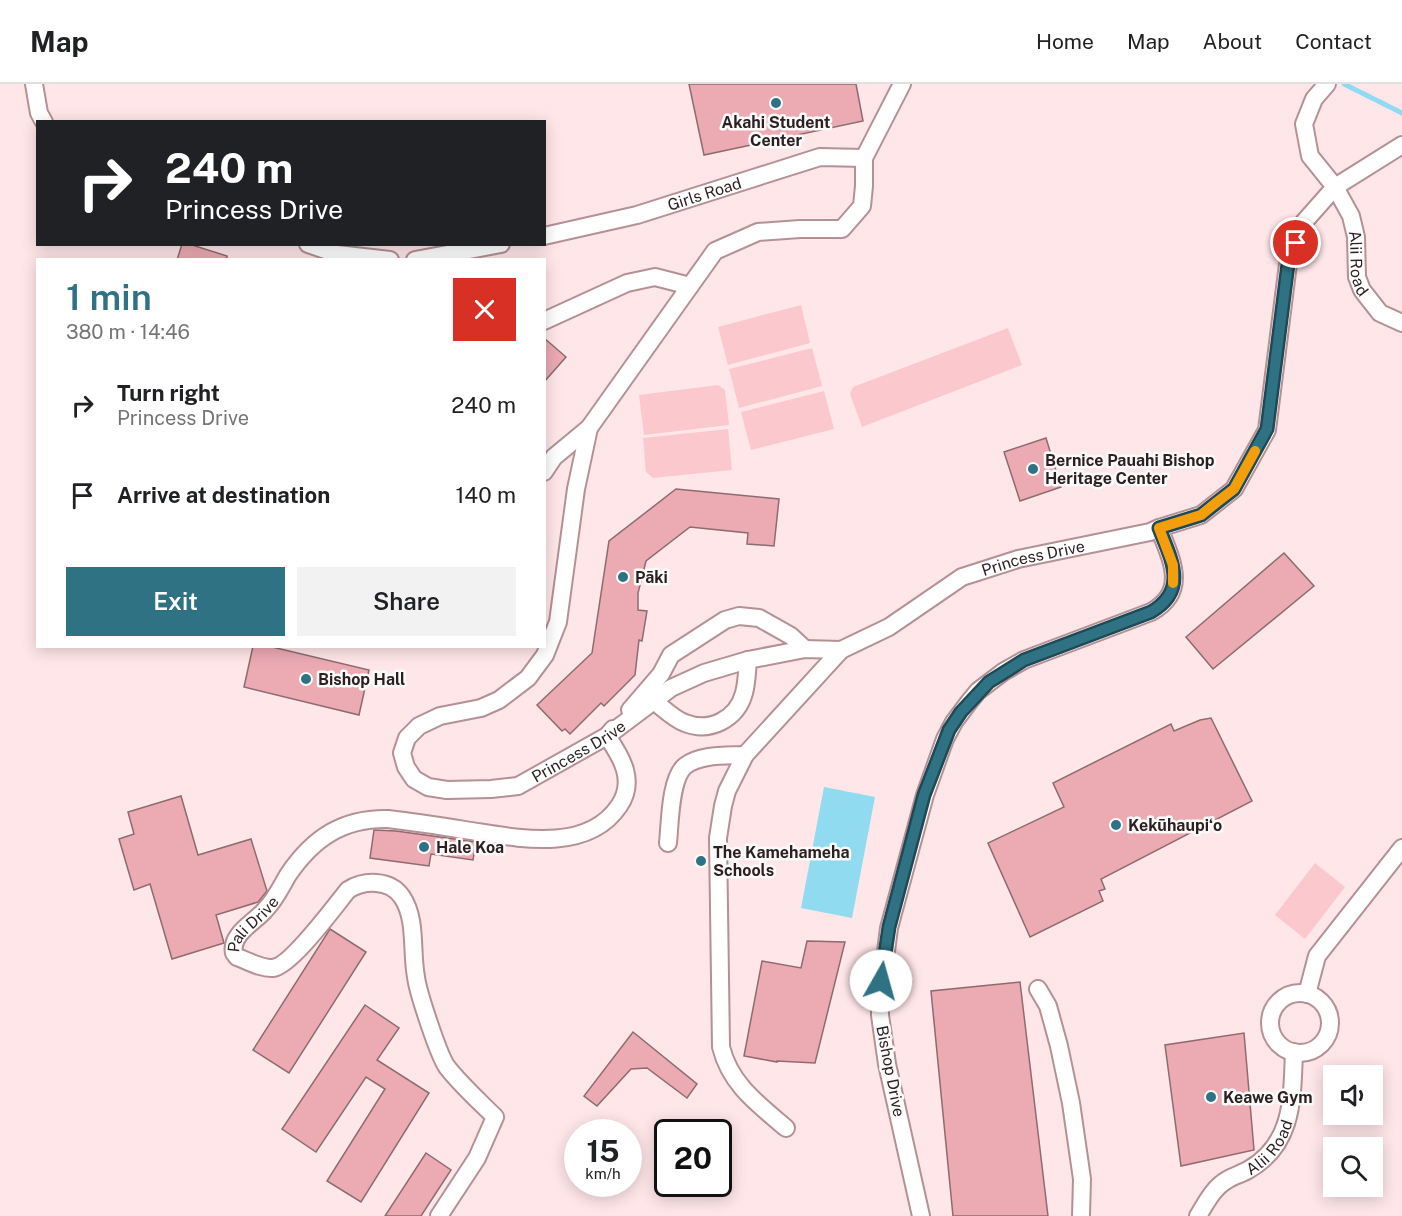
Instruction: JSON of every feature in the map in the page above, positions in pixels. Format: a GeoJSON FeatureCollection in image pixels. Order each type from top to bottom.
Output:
{"type":"FeatureCollection","features":[{"type":"Feature","properties":{"kind":"street"},"geometry":{"type":"LineString","coordinates":[[34,84],[39,113],[44,120]]}},
{"type":"Feature","properties":{"kind":"street"},"geometry":{"type":"LineString","coordinates":[[864,158],[902,84]]}},
{"type":"Feature","properties":{"kind":"street","name":"Alii Road"},"geometry":{"type":"LineString","coordinates":[[1328,84],[1314,99],[1304,124],[1310,156],[1335,187],[1354,227],[1357,277],[1362,290],[1380,313],[1402,323]]}},
{"type":"Feature","properties":{"kind":"street","name":"Princess Drive"},"geometry":{"type":"LineString","coordinates":[[864,158],[862,206],[842,229],[758,232],[715,251],[588,428],[576,489],[558,622],[545,655],[528,678],[500,700],[481,708],[440,716],[419,726],[407,738],[402,753],[406,767],[414,779],[428,787],[447,790],[518,786],[607,736],[671,688],[723,666],[805,649],[841,650],[889,627],[962,577],[1018,559],[1154,530],[1201,515],[1234,489],[1267,429],[1288,264],[1304,222],[1335,187],[1402,145]]}},
{"type":"Feature","properties":{"kind":"street","name":"Girls Road"},"geometry":{"type":"LineString","coordinates":[[546,236],[637,215],[820,157],[864,158]]}},
{"type":"Feature","properties":{"kind":"street"},"geometry":{"type":"LineString","coordinates":[[314,246],[337,254],[372,258]]}},
{"type":"Feature","properties":{"kind":"street"},"geometry":{"type":"LineString","coordinates":[[426,258],[490,246]]}},
{"type":"Feature","properties":{"kind":"street"},"geometry":{"type":"LineString","coordinates":[[546,320],[627,283],[655,278],[690,286]]}},
{"type":"Feature","properties":{"kind":"street"},"geometry":{"type":"LineString","coordinates":[[546,469],[554,457],[588,428]]}},
{"type":"Feature","properties":{"kind":"street","name":"Bishop Drive"},"geometry":{"type":"LineString","coordinates":[[921,1216],[887,1064],[880,998],[889,927],[924,795],[949,730],[969,702],[989,682],[1024,660],[1151,612],[1162,605],[1170,595],[1174,576],[1173,565],[1154,530]]}},
{"type":"Feature","properties":{"kind":"street"},"geometry":{"type":"LineString","coordinates":[[607,736],[661,674],[671,655],[725,620],[740,616],[759,618],[791,636],[805,649]]}},
{"type":"Feature","properties":{"kind":"street"},"geometry":{"type":"LineString","coordinates":[[786,1128],[737,1084],[729,1071],[721,1047],[718,837],[727,790],[745,755],[841,650]]}},
{"type":"Feature","properties":{"kind":"street"},"geometry":{"type":"LineString","coordinates":[[654,700],[683,723],[702,728],[721,723],[736,710],[744,694],[748,660]]}},
{"type":"Feature","properties":{"kind":"street","name":"Pali Drive"},"geometry":{"type":"LineString","coordinates":[[439,1216],[477,1158],[495,1117],[446,1066],[421,998],[416,977],[411,922],[407,905],[400,894],[389,886],[376,883],[365,883],[348,890],[295,954],[283,965],[272,968],[237,957],[233,948],[234,942],[237,936],[267,908],[305,853],[329,833],[343,825],[372,818],[388,819],[514,838],[540,839],[561,838],[589,831],[615,811],[626,792],[628,780],[626,770],[607,736]]}},
{"type":"Feature","properties":{"kind":"street"},"geometry":{"type":"LineString","coordinates":[[668,843],[674,793],[681,771],[686,765],[705,759],[745,755]]}},
{"type":"Feature","properties":{"kind":"street"},"geometry":{"type":"LineString","coordinates":[[1307,994],[1317,956],[1402,848]]}},
{"type":"Feature","properties":{"kind":"street"},"geometry":{"type":"LineString","coordinates":[[1038,989],[1048,1006],[1071,1103],[1082,1179],[1081,1216]]}},
{"type":"Feature","properties":{"kind":"street"},"geometry":{"type":"LineString","coordinates":[[1307,994],[1324,1005],[1329,1024],[1327,1035],[1313,1049],[1294,1052],[1277,1042],[1272,1034],[1271,1016],[1274,1007],[1289,995],[1307,994]]}},
{"type":"Feature","properties":{"kind":"street","name":"Alii Road"},"geometry":{"type":"LineString","coordinates":[[1198,1216],[1220,1185],[1248,1170],[1269,1153],[1277,1143],[1290,1116],[1294,1052]]}},
{"type":"Feature","properties":{"kind":"shaded area"},"geometry":{"type":"Polygon","coordinates":[[[801,305],[810,343],[728,365],[718,327],[801,305]]]}},
{"type":"Feature","properties":{"kind":"shaded area"},"geometry":{"type":"Polygon","coordinates":[[[1008,328],[1022,365],[862,427],[850,394],[853,387],[1008,328]]]}},
{"type":"Feature","properties":{"kind":"shaded area"},"geometry":{"type":"Polygon","coordinates":[[[812,348],[822,386],[739,408],[729,369],[812,348]]]}},
{"type":"Feature","properties":{"kind":"shaded area"},"geometry":{"type":"Polygon","coordinates":[[[718,385],[725,390],[729,425],[644,435],[639,395],[718,385]]]}},
{"type":"Feature","properties":{"kind":"shaded area"},"geometry":{"type":"Polygon","coordinates":[[[824,391],[834,429],[751,450],[741,412],[824,391]]]}},
{"type":"Feature","properties":{"kind":"shaded area"},"geometry":{"type":"Polygon","coordinates":[[[728,429],[732,470],[653,478],[646,472],[643,438],[728,429]]]}},
{"type":"Feature","properties":{"kind":"shaded area"},"geometry":{"type":"Polygon","coordinates":[[[1315,863],[1345,887],[1305,939],[1275,915],[1315,863]]]}},
{"type":"Feature","properties":{"kind":"water"},"geometry":{"type":"Polygon","coordinates":[[[824,787],[875,797],[852,918],[801,908],[824,787]]]}},
{"type":"Feature","properties":{"kind":"building","name":"Akahi Student Center"},"geometry":{"type":"Polygon","coordinates":[[[689,84],[856,84],[863,121],[704,155],[689,84]]]}},
{"type":"Feature","properties":{"kind":"building"},"geometry":{"type":"Polygon","coordinates":[[[181,246],[195,246],[227,256],[227,258],[178,258],[181,246]]]}},
{"type":"Feature","properties":{"kind":"building"},"geometry":{"type":"Polygon","coordinates":[[[546,340],[566,357],[546,380],[546,340]]]}},
{"type":"Feature","properties":{"kind":"building","name":"Bernice Pauahi Bishop Heritage Center"},"geometry":{"type":"Polygon","coordinates":[[[1046,438],[1061,487],[1020,501],[1004,452],[1046,438]]]}},
{"type":"Feature","properties":{"kind":"building","name":"Pāki"},"geometry":{"type":"Polygon","coordinates":[[[676,489],[779,499],[774,546],[747,544],[748,533],[690,527],[646,561],[638,593],[638,610],[647,611],[642,641],[639,640],[635,675],[604,706],[601,703],[570,734],[565,729],[562,731],[537,705],[592,653],[609,541],[676,489]]]}},
{"type":"Feature","properties":{"kind":"building"},"geometry":{"type":"Polygon","coordinates":[[[1284,553],[1314,586],[1213,669],[1186,637],[1284,553]]]}},
{"type":"Feature","properties":{"kind":"building","name":"Bishop Hall"},"geometry":{"type":"Polygon","coordinates":[[[253,648],[276,648],[369,670],[359,715],[244,687],[253,648]]]}},
{"type":"Feature","properties":{"kind":"building","name":"Kekūhaupiʻo"},"geometry":{"type":"Polygon","coordinates":[[[1211,718],[1252,801],[1101,879],[1105,889],[1099,891],[1103,901],[1030,937],[988,843],[1064,807],[1053,783],[1171,724],[1174,731],[1211,718]]]}},
{"type":"Feature","properties":{"kind":"building"},"geometry":{"type":"Polygon","coordinates":[[[181,796],[198,855],[251,839],[267,891],[258,902],[216,915],[224,943],[172,959],[150,884],[134,890],[119,839],[134,834],[128,812],[181,796]]]}},
{"type":"Feature","properties":{"kind":"building","name":"Hale Koa"},"geometry":{"type":"Polygon","coordinates":[[[374,830],[476,842],[473,860],[431,854],[429,866],[370,858],[374,830]]]}},
{"type":"Feature","properties":{"kind":"building"},"geometry":{"type":"Polygon","coordinates":[[[330,929],[366,952],[289,1073],[253,1050],[330,929]]]}},
{"type":"Feature","properties":{"kind":"building"},"geometry":{"type":"Polygon","coordinates":[[[807,941],[845,942],[815,1063],[777,1062],[744,1056],[762,961],[801,968],[807,941]]]}},
{"type":"Feature","properties":{"kind":"building"},"geometry":{"type":"Polygon","coordinates":[[[1020,982],[1048,1216],[953,1216],[931,991],[1020,982]]]}},
{"type":"Feature","properties":{"kind":"building"},"geometry":{"type":"Polygon","coordinates":[[[365,1005],[399,1028],[377,1060],[429,1093],[361,1202],[327,1181],[385,1089],[366,1077],[316,1152],[282,1129],[365,1005]]]}},
{"type":"Feature","properties":{"kind":"building"},"geometry":{"type":"Polygon","coordinates":[[[633,1032],[697,1084],[687,1098],[647,1068],[631,1069],[597,1106],[584,1096],[633,1032]]]}},
{"type":"Feature","properties":{"kind":"building","name":"Keawe Gym"},"geometry":{"type":"Polygon","coordinates":[[[1244,1033],[1254,1150],[1181,1166],[1165,1045],[1244,1033]]]}},
{"type":"Feature","properties":{"kind":"building"},"geometry":{"type":"Polygon","coordinates":[[[426,1153],[451,1170],[421,1216],[385,1216],[426,1153]]]}},
{"type":"Feature","properties":{"kind":"waterway"},"geometry":{"type":"LineString","coordinates":[[1344,84],[1402,113]]}},
{"type":"Feature","properties":{"kind":"slow traffic"},"geometry":{"type":"LineString","coordinates":[[1173,583],[1173,565],[1159,528],[1201,515],[1234,489],[1255,451]]}},
{"type":"Feature","properties":{"kind":"place","name":"Akahi Student Center"},"geometry":{"type":"Point","coordinates":[776,103]}},
{"type":"Feature","properties":{"kind":"place","name":"Bernice Pauahi Bishop Heritage Center"},"geometry":{"type":"Point","coordinates":[1033,469]}},
{"type":"Feature","properties":{"kind":"place","name":"Pāki"},"geometry":{"type":"Point","coordinates":[623,577]}},
{"type":"Feature","properties":{"kind":"place","name":"Bishop Hall"},"geometry":{"type":"Point","coordinates":[306,679]}},
{"type":"Feature","properties":{"kind":"place","name":"Kekūhaupiʻo"},"geometry":{"type":"Point","coordinates":[1116,825]}},
{"type":"Feature","properties":{"kind":"place","name":"Hale Koa"},"geometry":{"type":"Point","coordinates":[424,847]}},
{"type":"Feature","properties":{"kind":"place","name":"The Kamehameha Schools"},"geometry":{"type":"Point","coordinates":[701,861]}},
{"type":"Feature","properties":{"kind":"place","name":"Keawe Gym"},"geometry":{"type":"Point","coordinates":[1211,1097]}},
{"type":"Feature","properties":{"kind":"route"},"geometry":{"type":"LineString","coordinates":[[881,981],[889,927],[924,795],[949,730],[961,712],[978,691],[1024,660],[1158,609],[1170,595],[1174,576],[1173,565],[1159,528],[1201,515],[1234,489],[1267,429],[1288,264],[1296,243]]}}]}
